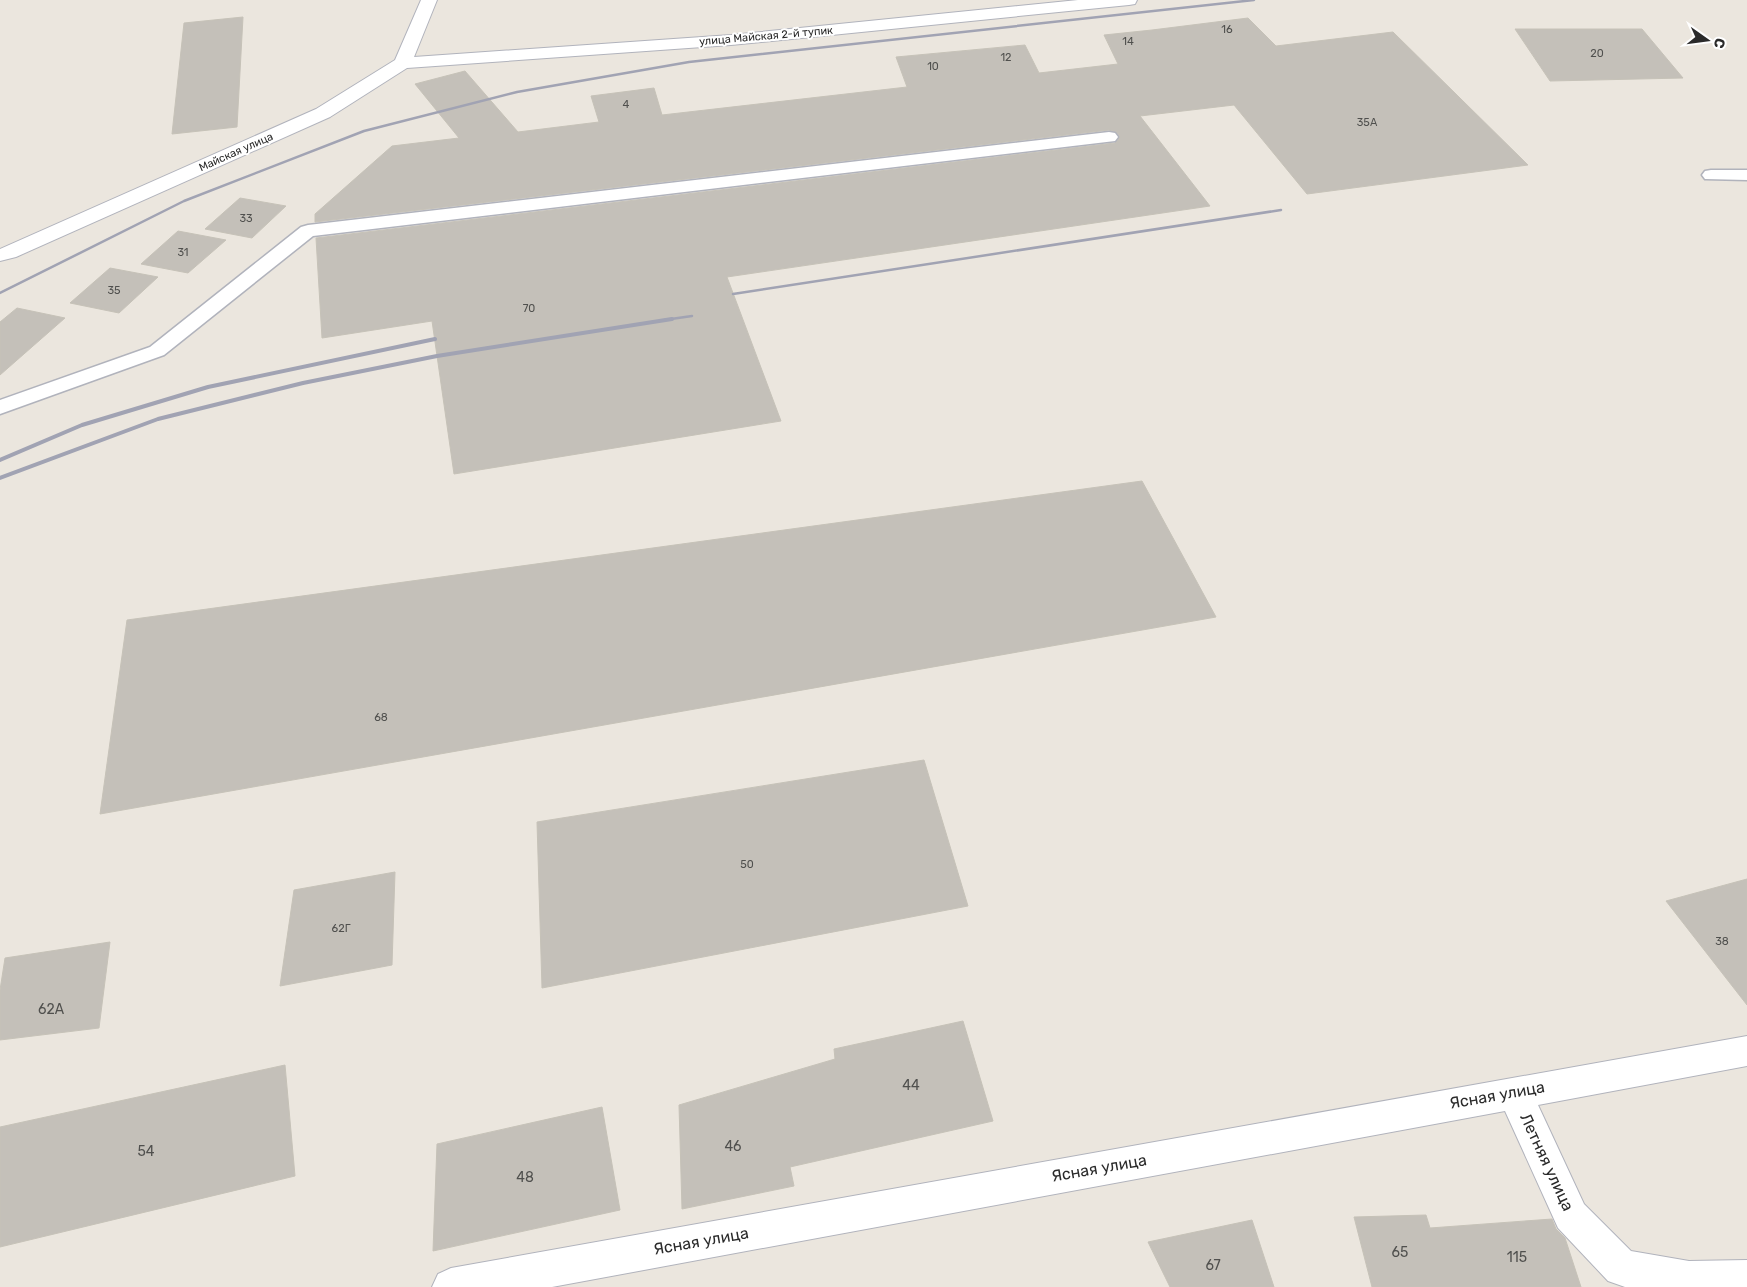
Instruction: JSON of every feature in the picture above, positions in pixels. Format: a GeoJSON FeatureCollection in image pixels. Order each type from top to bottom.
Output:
{"type":"FeatureCollection","features":[{"type":"Feature","properties":{"kind":"street"},"geometry":{"type":"LineString","coordinates":[[403,63],[429,0]]}},
{"type":"Feature","properties":{"kind":"street","name":"улица Майская 2-й тупик"},"geometry":{"type":"LineString","coordinates":[[403,63],[731,40],[1129,0]]}},
{"type":"Feature","properties":{"kind":"street","name":"Майская улица"},"geometry":{"type":"LineString","coordinates":[[0,255],[9,253],[323,113],[403,63]]}},
{"type":"Feature","properties":{"kind":"street","name":"Ясная улица"},"geometry":{"type":"LineString","coordinates":[[451,1287],[1747,1051]]}},
{"type":"Feature","properties":{"kind":"street","name":"Летняя улица"},"geometry":{"type":"LineString","coordinates":[[1514,1092],[1571,1216],[1621,1268],[1689,1280],[1747,1278]]}},
{"type":"Feature","properties":{"kind":"lane"},"geometry":{"type":"LineString","coordinates":[[0,407],[157,351],[308,231],[1109,136]]}},
{"type":"Feature","properties":{"kind":"lane"},"geometry":{"type":"LineString","coordinates":[[1711,175],[1747,175]]}},
{"type":"Feature","properties":{"kind":"building"},"geometry":{"type":"Polygon","coordinates":[[[243,17],[237,127],[172,134],[184,23],[243,17]]]}},
{"type":"Feature","properties":{"kind":"building"},"geometry":{"type":"Polygon","coordinates":[[[1248,18],[1276,46],[1393,32],[1528,165],[1307,194],[1234,105],[1140,116],[1210,206],[727,277],[781,421],[454,474],[432,321],[322,338],[316,238],[1115,143],[1120,137],[1116,132],[1109,130],[315,222],[315,214],[392,146],[459,138],[415,84],[465,71],[518,132],[599,122],[591,96],[654,88],[662,115],[907,87],[896,57],[1025,45],[1039,73],[1118,64],[1104,35],[1248,18]]]}},
{"type":"Feature","properties":{"kind":"building"},"geometry":{"type":"Polygon","coordinates":[[[1515,29],[1642,29],[1683,78],[1550,81],[1515,29]]]}},
{"type":"Feature","properties":{"kind":"building"},"geometry":{"type":"Polygon","coordinates":[[[240,198],[286,206],[252,238],[205,229],[240,198]]]}},
{"type":"Feature","properties":{"kind":"building"},"geometry":{"type":"Polygon","coordinates":[[[178,231],[226,240],[188,273],[141,264],[178,231]]]}},
{"type":"Feature","properties":{"kind":"building"},"geometry":{"type":"Polygon","coordinates":[[[110,268],[158,277],[119,313],[70,303],[110,268]]]}},
{"type":"Feature","properties":{"kind":"building"},"geometry":{"type":"Polygon","coordinates":[[[17,308],[65,318],[0,375],[0,322],[17,308]]]}},
{"type":"Feature","properties":{"kind":"building"},"geometry":{"type":"Polygon","coordinates":[[[1142,481],[1216,617],[100,814],[127,620],[1142,481]]]}},
{"type":"Feature","properties":{"kind":"building"},"geometry":{"type":"Polygon","coordinates":[[[924,760],[968,906],[542,988],[537,822],[924,760]]]}},
{"type":"Feature","properties":{"kind":"building"},"geometry":{"type":"Polygon","coordinates":[[[395,872],[392,965],[280,986],[294,890],[395,872]]]}},
{"type":"Feature","properties":{"kind":"building"},"geometry":{"type":"Polygon","coordinates":[[[1747,879],[1747,1005],[1666,901],[1747,879]]]}},
{"type":"Feature","properties":{"kind":"building"},"geometry":{"type":"Polygon","coordinates":[[[110,942],[99,1028],[0,1040],[0,990],[5,958],[110,942]]]}},
{"type":"Feature","properties":{"kind":"building"},"geometry":{"type":"Polygon","coordinates":[[[963,1021],[993,1121],[790,1167],[794,1186],[682,1209],[679,1105],[835,1059],[834,1049],[963,1021]]]}},
{"type":"Feature","properties":{"kind":"building"},"geometry":{"type":"Polygon","coordinates":[[[285,1065],[295,1176],[0,1247],[0,1127],[285,1065]]]}},
{"type":"Feature","properties":{"kind":"building"},"geometry":{"type":"Polygon","coordinates":[[[602,1107],[620,1210],[433,1251],[437,1144],[602,1107]]]}},
{"type":"Feature","properties":{"kind":"building"},"geometry":{"type":"Polygon","coordinates":[[[1426,1215],[1430,1228],[1552,1219],[1556,1229],[1565,1238],[1581,1287],[1372,1287],[1354,1217],[1426,1215]]]}},
{"type":"Feature","properties":{"kind":"building"},"geometry":{"type":"Polygon","coordinates":[[[1252,1220],[1274,1287],[1170,1287],[1148,1242],[1252,1220]]]}},
{"type":"Feature","properties":{"kind":"railway"},"geometry":{"type":"LineString","coordinates":[[0,293],[184,201],[364,131],[517,92],[689,62],[1254,0]]}},
{"type":"Feature","properties":{"kind":"railway"},"geometry":{"type":"LineString","coordinates":[[733,294],[1281,210]]}},
{"type":"Feature","properties":{"kind":"railway"},"geometry":{"type":"LineString","coordinates":[[664,320],[692,316]]}},
{"type":"Feature","properties":{"kind":"railway"},"geometry":{"type":"LineString","coordinates":[[0,478],[158,419],[303,383],[437,356],[672,319]]}},
{"type":"Feature","properties":{"kind":"railway"},"geometry":{"type":"LineString","coordinates":[[0,460],[82,425],[208,387],[435,339]]}}]}
